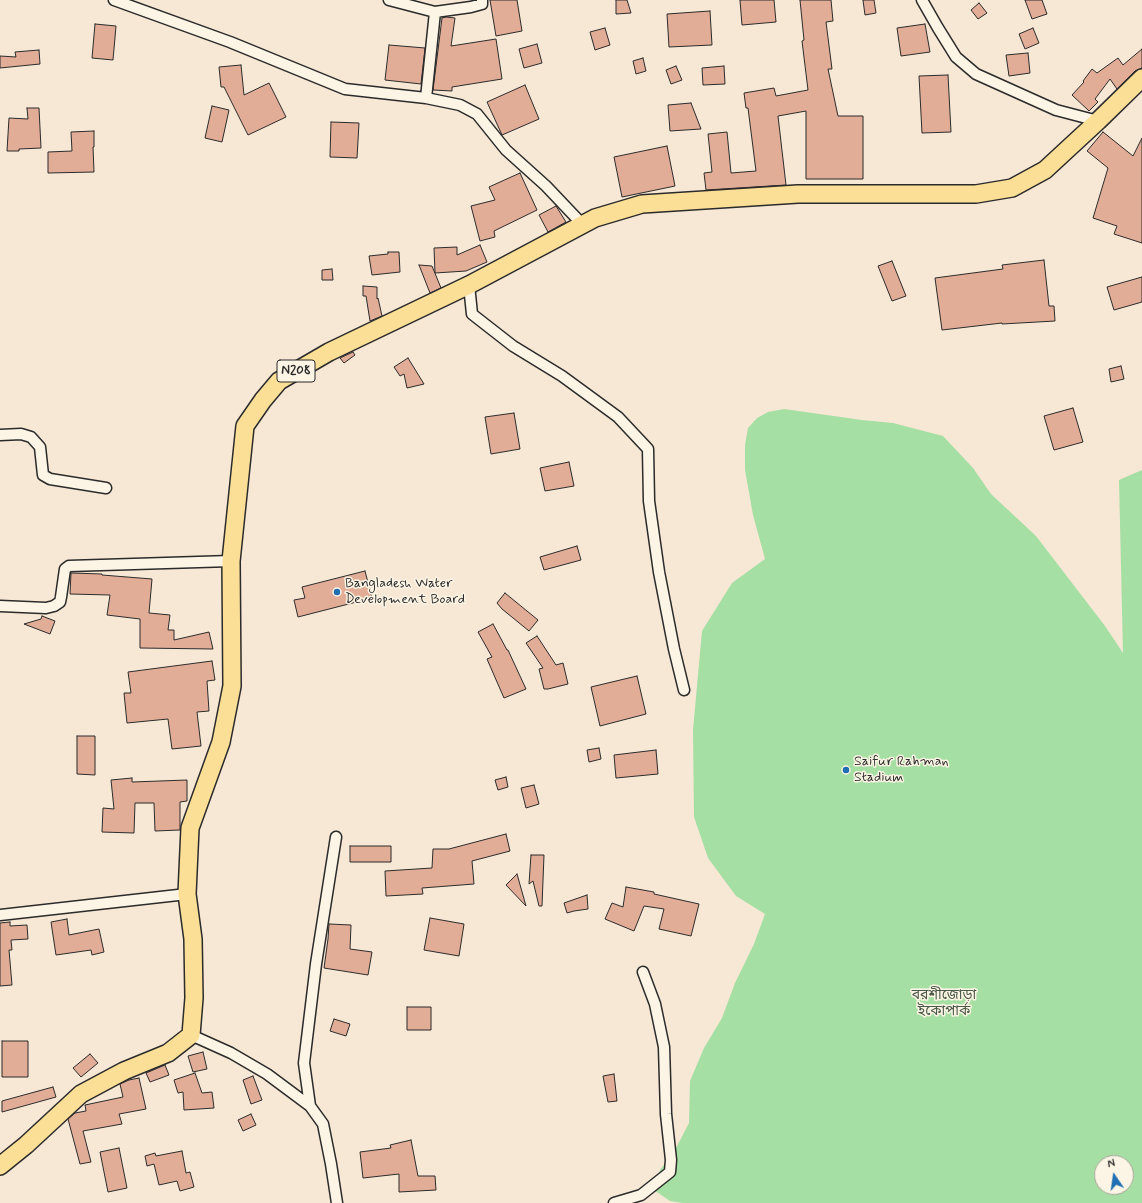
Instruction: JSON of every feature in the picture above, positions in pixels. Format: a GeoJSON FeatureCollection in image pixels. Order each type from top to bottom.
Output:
{"type":"FeatureCollection","features":[{"type":"Feature","properties":{"kind":"highway","name":"N208"},"geometry":{"type":"LineString","coordinates":[[192,1035],[194,998],[193,939],[187,894],[190,828],[221,742],[232,686],[231,561],[245,426],[263,400],[279,381],[329,352],[469,285],[595,218],[642,204],[798,194],[976,194],[1012,188],[1045,170],[1142,78]]}},
{"type":"Feature","properties":{"kind":"highway"},"geometry":{"type":"LineString","coordinates":[[0,1166],[26,1145],[81,1094],[124,1071],[168,1053],[192,1035]]}},
{"type":"Feature","properties":{"kind":"street"},"geometry":{"type":"LineString","coordinates":[[114,0],[230,42],[345,89],[426,98],[460,105],[477,114],[506,150],[546,186],[583,225]]}},
{"type":"Feature","properties":{"kind":"street"},"geometry":{"type":"LineString","coordinates":[[389,0],[435,12],[471,7],[482,4],[482,0]]}},
{"type":"Feature","properties":{"kind":"street"},"geometry":{"type":"LineString","coordinates":[[922,0],[956,57],[976,74],[1056,110],[1098,121]]}},
{"type":"Feature","properties":{"kind":"street"},"geometry":{"type":"LineString","coordinates":[[426,98],[435,12]]}},
{"type":"Feature","properties":{"kind":"street"},"geometry":{"type":"LineString","coordinates":[[469,285],[472,314],[513,346],[562,376],[618,417],[648,449],[649,501],[659,572],[674,649],[684,690]]}},
{"type":"Feature","properties":{"kind":"street"},"geometry":{"type":"LineString","coordinates":[[0,435],[21,434],[31,437],[40,447],[43,475],[50,479],[106,488]]}},
{"type":"Feature","properties":{"kind":"street"},"geometry":{"type":"LineString","coordinates":[[0,606],[46,608],[54,606],[60,602],[62,597],[66,569],[69,566],[231,561]]}},
{"type":"Feature","properties":{"kind":"street"},"geometry":{"type":"LineString","coordinates":[[310,1106],[304,1063],[316,964],[336,837]]}},
{"type":"Feature","properties":{"kind":"street"},"geometry":{"type":"LineString","coordinates":[[0,915],[187,894]]}},
{"type":"Feature","properties":{"kind":"street"},"geometry":{"type":"LineString","coordinates":[[614,1203],[641,1195],[670,1172],[671,1160],[666,1114],[664,1047],[655,1004],[643,972]]}},
{"type":"Feature","properties":{"kind":"street"},"geometry":{"type":"LineString","coordinates":[[192,1035],[232,1053],[267,1074],[310,1106],[323,1124],[338,1203]]}},
{"type":"Feature","properties":{"kind":"green space","name":"বরশীজোড়া ইকোপার্ক"},"geometry":{"type":"Polygon","coordinates":[[[784,409],[893,423],[943,436],[973,468],[991,494],[1036,536],[1105,626],[1123,653],[1119,480],[1142,470],[1142,1203],[683,1203],[670,1201],[654,1190],[660,1170],[676,1148],[689,1123],[690,1081],[704,1048],[722,1018],[735,983],[754,944],[765,914],[736,896],[708,858],[694,817],[693,730],[702,631],[732,583],[765,559],[753,515],[745,470],[745,445],[748,428],[757,418],[768,412],[784,409]]]}},
{"type":"Feature","properties":{"kind":"building"},"geometry":{"type":"Polygon","coordinates":[[[490,0],[517,0],[522,31],[496,36],[490,0]]]}},
{"type":"Feature","properties":{"kind":"building"},"geometry":{"type":"Polygon","coordinates":[[[616,0],[627,0],[631,13],[616,14],[616,0]]]}},
{"type":"Feature","properties":{"kind":"building"},"geometry":{"type":"Polygon","coordinates":[[[740,0],[774,0],[776,22],[742,25],[740,0]]]}},
{"type":"Feature","properties":{"kind":"building"},"geometry":{"type":"Polygon","coordinates":[[[800,0],[831,0],[833,21],[826,22],[832,69],[828,69],[838,116],[863,116],[863,179],[806,179],[806,111],[778,116],[786,185],[706,190],[704,173],[712,172],[708,134],[727,132],[731,173],[756,171],[748,108],[746,108],[744,93],[774,88],[776,96],[808,90],[802,41],[804,40],[800,0]]]}},
{"type":"Feature","properties":{"kind":"building"},"geometry":{"type":"Polygon","coordinates":[[[863,0],[874,0],[876,13],[865,15],[863,0]]]}},
{"type":"Feature","properties":{"kind":"building"},"geometry":{"type":"Polygon","coordinates":[[[1025,0],[1042,0],[1047,14],[1032,19],[1025,0]]]}},
{"type":"Feature","properties":{"kind":"building"},"geometry":{"type":"Polygon","coordinates":[[[979,3],[987,13],[978,19],[971,10],[979,3]]]}},
{"type":"Feature","properties":{"kind":"building"},"geometry":{"type":"Polygon","coordinates":[[[710,11],[712,45],[669,47],[667,14],[710,11]]]}},
{"type":"Feature","properties":{"kind":"building"},"geometry":{"type":"Polygon","coordinates":[[[442,18],[455,18],[451,46],[496,39],[502,79],[452,87],[452,91],[433,90],[442,18]]]}},
{"type":"Feature","properties":{"kind":"building"},"geometry":{"type":"Polygon","coordinates":[[[95,24],[116,26],[113,60],[92,58],[95,24]]]}},
{"type":"Feature","properties":{"kind":"building"},"geometry":{"type":"Polygon","coordinates":[[[925,24],[930,52],[901,56],[897,28],[925,24]]]}},
{"type":"Feature","properties":{"kind":"building"},"geometry":{"type":"Polygon","coordinates":[[[605,28],[610,45],[595,50],[590,32],[605,28]]]}},
{"type":"Feature","properties":{"kind":"building"},"geometry":{"type":"Polygon","coordinates":[[[1033,28],[1039,43],[1025,49],[1019,34],[1033,28]]]}},
{"type":"Feature","properties":{"kind":"building"},"geometry":{"type":"Polygon","coordinates":[[[537,44],[542,63],[524,68],[519,49],[537,44]]]}},
{"type":"Feature","properties":{"kind":"building"},"geometry":{"type":"Polygon","coordinates":[[[389,45],[425,48],[421,84],[385,80],[389,45]]]}},
{"type":"Feature","properties":{"kind":"building"},"geometry":{"type":"Polygon","coordinates":[[[1142,49],[1142,68],[1135,71],[1117,89],[1110,79],[1095,99],[1098,102],[1089,111],[1072,95],[1084,82],[1083,81],[1092,69],[1097,73],[1118,58],[1123,65],[1142,49]]]}},
{"type":"Feature","properties":{"kind":"building"},"geometry":{"type":"Polygon","coordinates":[[[39,50],[40,64],[0,68],[0,56],[16,57],[15,52],[39,50]]]}},
{"type":"Feature","properties":{"kind":"building"},"geometry":{"type":"Polygon","coordinates":[[[1028,53],[1030,73],[1009,76],[1006,55],[1028,53]]]}},
{"type":"Feature","properties":{"kind":"building"},"geometry":{"type":"Polygon","coordinates":[[[643,58],[646,71],[636,74],[633,61],[643,58]]]}},
{"type":"Feature","properties":{"kind":"building"},"geometry":{"type":"Polygon","coordinates":[[[241,65],[244,95],[269,83],[286,117],[248,135],[224,87],[221,87],[219,67],[241,65]]]}},
{"type":"Feature","properties":{"kind":"building"},"geometry":{"type":"Polygon","coordinates":[[[676,66],[682,80],[671,84],[666,70],[676,66]]]}},
{"type":"Feature","properties":{"kind":"building"},"geometry":{"type":"Polygon","coordinates":[[[724,66],[725,84],[703,85],[702,68],[724,66]]]}},
{"type":"Feature","properties":{"kind":"building"},"geometry":{"type":"Polygon","coordinates":[[[948,75],[951,132],[922,133],[919,76],[948,75]]]}},
{"type":"Feature","properties":{"kind":"building"},"geometry":{"type":"Polygon","coordinates":[[[525,85],[539,119],[502,135],[487,102],[525,85]]]}},
{"type":"Feature","properties":{"kind":"building"},"geometry":{"type":"Polygon","coordinates":[[[691,103],[701,129],[670,131],[668,105],[691,103]]]}},
{"type":"Feature","properties":{"kind":"building"},"geometry":{"type":"Polygon","coordinates":[[[212,106],[229,110],[222,142],[205,138],[212,106]]]}},
{"type":"Feature","properties":{"kind":"building"},"geometry":{"type":"Polygon","coordinates":[[[27,108],[39,108],[41,148],[7,151],[9,118],[28,119],[27,108]]]}},
{"type":"Feature","properties":{"kind":"building"},"geometry":{"type":"Polygon","coordinates":[[[331,122],[359,123],[357,158],[330,157],[331,122]]]}},
{"type":"Feature","properties":{"kind":"building"},"geometry":{"type":"Polygon","coordinates":[[[94,131],[94,172],[48,173],[48,152],[72,151],[71,132],[94,131]]]}},
{"type":"Feature","properties":{"kind":"building"},"geometry":{"type":"Polygon","coordinates":[[[1103,132],[1133,156],[1142,138],[1142,243],[1114,234],[1117,226],[1093,218],[1108,168],[1087,151],[1103,132]]]}},
{"type":"Feature","properties":{"kind":"building"},"geometry":{"type":"Polygon","coordinates":[[[667,146],[675,186],[622,197],[614,157],[667,146]]]}},
{"type":"Feature","properties":{"kind":"building"},"geometry":{"type":"Polygon","coordinates":[[[520,173],[537,210],[494,231],[495,237],[480,241],[471,206],[495,200],[489,187],[520,173]]]}},
{"type":"Feature","properties":{"kind":"building"},"geometry":{"type":"Polygon","coordinates":[[[556,206],[566,222],[548,232],[539,215],[556,206]]]}},
{"type":"Feature","properties":{"kind":"building"},"geometry":{"type":"Polygon","coordinates":[[[480,245],[487,262],[466,271],[435,273],[434,248],[457,247],[457,255],[480,245]]]}},
{"type":"Feature","properties":{"kind":"building"},"geometry":{"type":"Polygon","coordinates":[[[388,252],[399,252],[400,272],[372,275],[369,256],[388,254],[388,252]]]}},
{"type":"Feature","properties":{"kind":"building"},"geometry":{"type":"Polygon","coordinates":[[[1044,260],[1049,306],[1054,306],[1055,321],[1002,323],[942,330],[935,278],[1003,269],[1002,265],[1044,260]]]}},
{"type":"Feature","properties":{"kind":"building"},"geometry":{"type":"Polygon","coordinates":[[[892,261],[906,296],[892,301],[878,266],[892,261]]]}},
{"type":"Feature","properties":{"kind":"building"},"geometry":{"type":"Polygon","coordinates":[[[419,265],[432,266],[441,288],[430,293],[419,265]]]}},
{"type":"Feature","properties":{"kind":"building"},"geometry":{"type":"Polygon","coordinates":[[[332,269],[333,280],[322,280],[322,270],[332,269]]]}},
{"type":"Feature","properties":{"kind":"building"},"geometry":{"type":"Polygon","coordinates":[[[1142,277],[1142,302],[1114,310],[1107,287],[1142,277]]]}},
{"type":"Feature","properties":{"kind":"building"},"geometry":{"type":"Polygon","coordinates":[[[363,286],[377,287],[377,299],[378,298],[382,316],[370,321],[366,296],[363,296],[363,286]]]}},
{"type":"Feature","properties":{"kind":"building"},"geometry":{"type":"Polygon","coordinates":[[[353,352],[355,355],[344,363],[340,358],[353,352]]]}},
{"type":"Feature","properties":{"kind":"building"},"geometry":{"type":"Polygon","coordinates":[[[408,358],[424,384],[407,388],[404,374],[400,376],[394,367],[408,358]]]}},
{"type":"Feature","properties":{"kind":"building"},"geometry":{"type":"Polygon","coordinates":[[[1121,366],[1124,379],[1111,382],[1109,369],[1121,366]]]}},
{"type":"Feature","properties":{"kind":"building"},"geometry":{"type":"Polygon","coordinates":[[[1073,408],[1083,442],[1054,450],[1044,416],[1073,408]]]}},
{"type":"Feature","properties":{"kind":"building"},"geometry":{"type":"Polygon","coordinates":[[[514,413],[520,449],[491,454],[485,417],[514,413]]]}},
{"type":"Feature","properties":{"kind":"building"},"geometry":{"type":"Polygon","coordinates":[[[569,462],[574,486],[545,491],[540,468],[569,462]]]}},
{"type":"Feature","properties":{"kind":"building"},"geometry":{"type":"Polygon","coordinates":[[[577,546],[581,560],[544,570],[540,557],[577,546]]]}},
{"type":"Feature","properties":{"kind":"building","name":"Bangladesh Water Development Board"},"geometry":{"type":"Polygon","coordinates":[[[365,571],[372,598],[298,617],[294,600],[305,598],[302,587],[365,571]]]}},
{"type":"Feature","properties":{"kind":"building"},"geometry":{"type":"Polygon","coordinates":[[[71,573],[102,574],[152,579],[149,613],[170,615],[168,630],[174,630],[174,640],[209,632],[213,649],[140,648],[140,619],[107,615],[110,595],[70,594],[71,573]]]}},
{"type":"Feature","properties":{"kind":"building"},"geometry":{"type":"Polygon","coordinates":[[[505,593],[538,620],[529,631],[502,609],[497,603],[505,593]]]}},
{"type":"Feature","properties":{"kind":"building"},"geometry":{"type":"Polygon","coordinates":[[[42,616],[55,621],[50,634],[24,624],[41,619],[42,616]]]}},
{"type":"Feature","properties":{"kind":"building"},"geometry":{"type":"Polygon","coordinates":[[[493,624],[508,650],[526,689],[504,698],[487,659],[492,657],[478,632],[493,624]]]}},
{"type":"Feature","properties":{"kind":"building"},"geometry":{"type":"Polygon","coordinates":[[[537,636],[556,665],[563,663],[568,684],[544,689],[539,669],[543,668],[526,643],[537,636]]]}},
{"type":"Feature","properties":{"kind":"building"},"geometry":{"type":"Polygon","coordinates":[[[212,661],[215,680],[207,681],[209,711],[197,712],[201,746],[172,749],[168,719],[127,723],[124,693],[131,693],[128,672],[212,661]]]}},
{"type":"Feature","properties":{"kind":"building"},"geometry":{"type":"Polygon","coordinates":[[[637,676],[646,714],[600,726],[591,687],[637,676]]]}},
{"type":"Feature","properties":{"kind":"building"},"geometry":{"type":"Polygon","coordinates":[[[77,736],[95,736],[95,775],[77,774],[77,736]]]}},
{"type":"Feature","properties":{"kind":"building"},"geometry":{"type":"Polygon","coordinates":[[[599,748],[601,759],[589,762],[587,750],[599,748]]]}},
{"type":"Feature","properties":{"kind":"building"},"geometry":{"type":"Polygon","coordinates":[[[656,750],[658,774],[616,778],[614,755],[656,750]]]}},
{"type":"Feature","properties":{"kind":"building"},"geometry":{"type":"Polygon","coordinates":[[[506,777],[508,787],[498,790],[495,780],[506,777]]]}},
{"type":"Feature","properties":{"kind":"building"},"geometry":{"type":"Polygon","coordinates":[[[132,778],[132,782],[187,780],[187,801],[180,802],[180,830],[155,831],[154,803],[135,803],[134,833],[102,832],[103,808],[114,809],[111,780],[132,778]]]}},
{"type":"Feature","properties":{"kind":"building"},"geometry":{"type":"Polygon","coordinates":[[[534,785],[539,804],[526,808],[521,788],[534,785]]]}},
{"type":"Feature","properties":{"kind":"building"},"geometry":{"type":"Polygon","coordinates":[[[506,834],[510,851],[472,861],[474,884],[422,888],[423,894],[386,896],[385,871],[432,868],[433,849],[449,849],[506,834]]]}},
{"type":"Feature","properties":{"kind":"building"},"geometry":{"type":"Polygon","coordinates":[[[350,846],[391,846],[391,862],[350,862],[350,846]]]}},
{"type":"Feature","properties":{"kind":"building"},"geometry":{"type":"Polygon","coordinates":[[[531,855],[544,855],[542,906],[539,906],[533,881],[529,884],[531,855]]]}},
{"type":"Feature","properties":{"kind":"building"},"geometry":{"type":"Polygon","coordinates":[[[517,874],[526,906],[506,885],[517,874]]]}},
{"type":"Feature","properties":{"kind":"building"},"geometry":{"type":"Polygon","coordinates":[[[626,887],[654,892],[654,894],[699,904],[691,936],[659,929],[664,909],[644,906],[634,931],[605,919],[612,903],[623,907],[626,887]]]}},
{"type":"Feature","properties":{"kind":"building"},"geometry":{"type":"Polygon","coordinates":[[[587,895],[588,909],[567,913],[564,903],[587,895]]]}},
{"type":"Feature","properties":{"kind":"building"},"geometry":{"type":"Polygon","coordinates":[[[430,918],[464,924],[459,956],[424,950],[430,918]]]}},
{"type":"Feature","properties":{"kind":"building"},"geometry":{"type":"Polygon","coordinates":[[[67,919],[69,935],[99,929],[104,952],[92,955],[91,950],[56,955],[51,922],[67,919]]]}},
{"type":"Feature","properties":{"kind":"building"},"geometry":{"type":"Polygon","coordinates":[[[10,922],[10,926],[27,925],[28,939],[11,940],[12,950],[9,950],[12,985],[0,986],[0,923],[10,922]]]}},
{"type":"Feature","properties":{"kind":"building"},"geometry":{"type":"Polygon","coordinates":[[[329,924],[351,925],[350,949],[372,952],[368,975],[324,968],[329,924]]]}},
{"type":"Feature","properties":{"kind":"building"},"geometry":{"type":"Polygon","coordinates":[[[407,1007],[431,1007],[431,1030],[407,1030],[407,1007]]]}},
{"type":"Feature","properties":{"kind":"building"},"geometry":{"type":"Polygon","coordinates":[[[334,1019],[350,1024],[346,1036],[330,1031],[334,1019]]]}},
{"type":"Feature","properties":{"kind":"building"},"geometry":{"type":"Polygon","coordinates":[[[2,1041],[28,1041],[28,1077],[2,1077],[2,1041]]]}},
{"type":"Feature","properties":{"kind":"building"},"geometry":{"type":"Polygon","coordinates":[[[203,1052],[207,1069],[193,1072],[188,1056],[203,1052]]]}},
{"type":"Feature","properties":{"kind":"building"},"geometry":{"type":"Polygon","coordinates":[[[90,1054],[98,1063],[81,1077],[73,1068],[90,1054]]]}},
{"type":"Feature","properties":{"kind":"building"},"geometry":{"type":"Polygon","coordinates":[[[165,1065],[169,1075],[150,1082],[146,1073],[165,1065]]]}},
{"type":"Feature","properties":{"kind":"building"},"geometry":{"type":"Polygon","coordinates":[[[195,1073],[202,1093],[212,1092],[214,1108],[184,1110],[183,1092],[178,1093],[174,1080],[195,1073]]]}},
{"type":"Feature","properties":{"kind":"building"},"geometry":{"type":"Polygon","coordinates":[[[614,1074],[617,1101],[608,1102],[603,1076],[614,1074]]]}},
{"type":"Feature","properties":{"kind":"building"},"geometry":{"type":"Polygon","coordinates":[[[253,1076],[262,1100],[251,1104],[243,1080],[253,1076]]]}},
{"type":"Feature","properties":{"kind":"building"},"geometry":{"type":"Polygon","coordinates":[[[139,1078],[146,1109],[119,1114],[122,1124],[83,1131],[91,1162],[80,1164],[68,1119],[75,1113],[86,1111],[85,1105],[123,1097],[120,1084],[139,1078]]]}},
{"type":"Feature","properties":{"kind":"building"},"geometry":{"type":"Polygon","coordinates":[[[53,1087],[56,1097],[2,1112],[2,1101],[53,1087]]]}},
{"type":"Feature","properties":{"kind":"building"},"geometry":{"type":"Polygon","coordinates":[[[251,1114],[256,1125],[243,1131],[238,1120],[251,1114]]]}},
{"type":"Feature","properties":{"kind":"building"},"geometry":{"type":"Polygon","coordinates":[[[411,1140],[418,1176],[435,1176],[436,1190],[399,1192],[399,1174],[363,1178],[360,1152],[391,1148],[390,1145],[411,1140]]]}},
{"type":"Feature","properties":{"kind":"building"},"geometry":{"type":"Polygon","coordinates":[[[119,1148],[127,1188],[108,1192],[100,1152],[119,1148]]]}},
{"type":"Feature","properties":{"kind":"building"},"geometry":{"type":"Polygon","coordinates":[[[182,1151],[186,1173],[190,1172],[194,1187],[180,1191],[177,1181],[159,1185],[154,1164],[147,1166],[145,1156],[155,1153],[156,1156],[182,1151]]]}},
{"type":"Feature","properties":{"kind":"place","name":"Bangladesh Water Development Board"},"geometry":{"type":"Point","coordinates":[337,592]}},
{"type":"Feature","properties":{"kind":"place","name":"Saifur Rahman Stadium"},"geometry":{"type":"Point","coordinates":[846,770]}}]}
